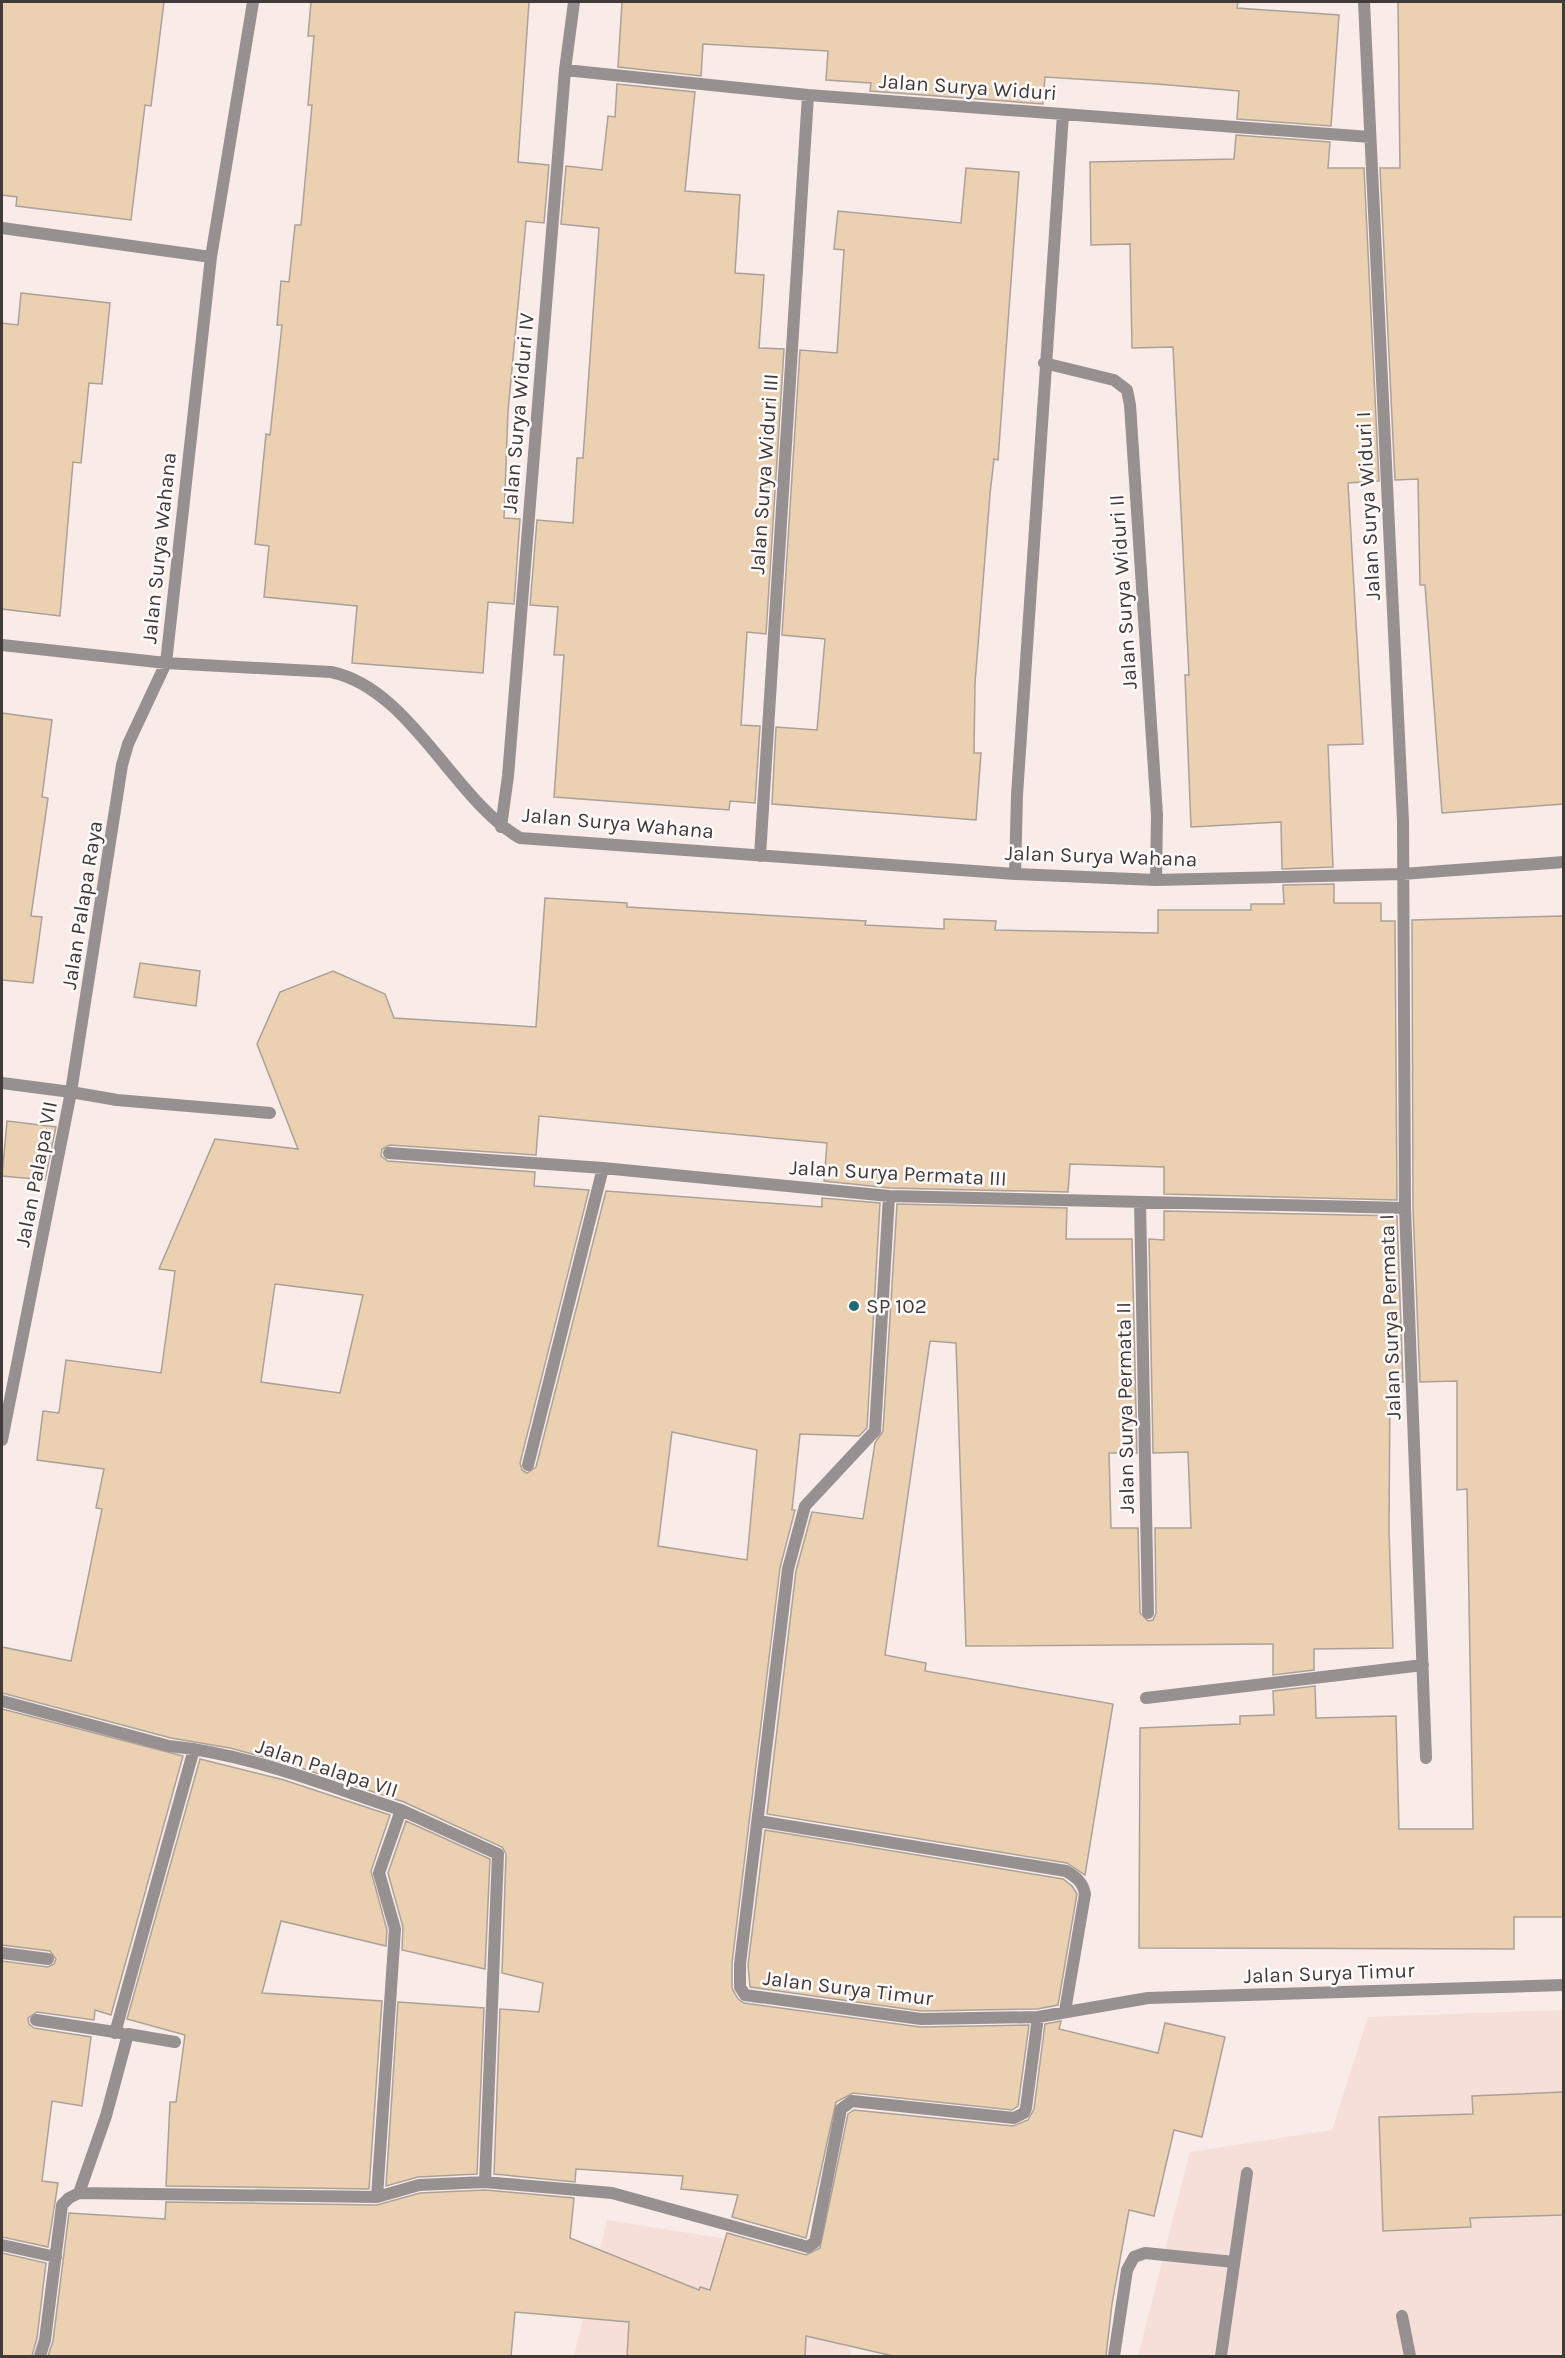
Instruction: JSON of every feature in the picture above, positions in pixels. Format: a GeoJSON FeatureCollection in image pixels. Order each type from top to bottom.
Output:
{"type":"FeatureCollection","features":[{"type":"Feature","properties":{"kind":"street","name":"Jalan Surya Wahana"},"geometry":{"type":"LineString","coordinates":[[253,2],[211,256],[166,663],[331,672],[347,675],[383,700],[419,734],[501,827],[520,838],[1015,874],[1156,880],[1402,874],[1563,862]]}},
{"type":"Feature","properties":{"kind":"street","name":"Jalan Surya Widuri IV"},"geometry":{"type":"LineString","coordinates":[[501,827],[509,764],[565,70],[574,2]]}},
{"type":"Feature","properties":{"kind":"street","name":"Jalan Surya Widuri I"},"geometry":{"type":"LineString","coordinates":[[1364,2],[1402,820],[1402,874]]}},
{"type":"Feature","properties":{"kind":"street","name":"Jalan Surya Widuri"},"geometry":{"type":"LineString","coordinates":[[565,70],[808,94],[1370,137]]}},
{"type":"Feature","properties":{"kind":"street","name":"Jalan Surya Widuri III"},"geometry":{"type":"LineString","coordinates":[[760,856],[808,94]]}},
{"type":"Feature","properties":{"kind":"street"},"geometry":{"type":"LineString","coordinates":[[1015,874],[1017,795],[1044,363],[1063,114]]}},
{"type":"Feature","properties":{"kind":"street"},"geometry":{"type":"LineString","coordinates":[[2,228],[211,256]]}},
{"type":"Feature","properties":{"kind":"street","name":"Jalan Surya Widuri II"},"geometry":{"type":"LineString","coordinates":[[1044,363],[1114,380],[1127,390],[1130,405],[1157,815],[1156,880]]}},
{"type":"Feature","properties":{"kind":"street"},"geometry":{"type":"LineString","coordinates":[[2,645],[166,663]]}},
{"type":"Feature","properties":{"kind":"street","name":"Jalan Palapa Raya"},"geometry":{"type":"LineString","coordinates":[[71,1092],[122,765],[128,744],[166,663]]}},
{"type":"Feature","properties":{"kind":"street","name":"Jalan Surya Permata I"},"geometry":{"type":"LineString","coordinates":[[1402,874],[1405,1208],[1426,1758]]}},
{"type":"Feature","properties":{"kind":"street"},"geometry":{"type":"LineString","coordinates":[[2,1083],[117,1100],[270,1113]]}},
{"type":"Feature","properties":{"kind":"street","name":"Jalan Palapa VII"},"geometry":{"type":"LineString","coordinates":[[2,1440],[71,1092]]}},
{"type":"Feature","properties":{"kind":"street","name":"Jalan Surya Permata III"},"geometry":{"type":"LineString","coordinates":[[389,1153],[603,1168],[889,1196],[1405,1208]]}},
{"type":"Feature","properties":{"kind":"street"},"geometry":{"type":"LineString","coordinates":[[528,1464],[603,1168]]}},
{"type":"Feature","properties":{"kind":"street","name":"Jalan Surya Timur"},"geometry":{"type":"LineString","coordinates":[[889,1196],[877,1421],[873,1436],[801,1513],[789,1569],[740,1964],[740,1987],[745,1995],[921,2019],[1038,2017],[1148,1998],[1563,1985]]}},
{"type":"Feature","properties":{"kind":"street","name":"Jalan Surya Permata II"},"geometry":{"type":"LineString","coordinates":[[1140,1202],[1148,1613]]}},
{"type":"Feature","properties":{"kind":"street"},"geometry":{"type":"LineString","coordinates":[[1146,1698],[1423,1665]]}},
{"type":"Feature","properties":{"kind":"street","name":"Jalan Palapa VII"},"geometry":{"type":"LineString","coordinates":[[2,1701],[169,1746],[194,1749],[296,1774],[401,1810],[379,1873],[395,1929],[377,2197]]}},
{"type":"Feature","properties":{"kind":"street"},"geometry":{"type":"LineString","coordinates":[[115,2033],[194,1749]]}},
{"type":"Feature","properties":{"kind":"street"},"geometry":{"type":"LineString","coordinates":[[401,1810],[498,1854],[485,2182]]}},
{"type":"Feature","properties":{"kind":"street"},"geometry":{"type":"LineString","coordinates":[[758,1821],[1066,1871],[1076,1877],[1084,1886],[1085,1894],[1065,2011]]}},
{"type":"Feature","properties":{"kind":"street"},"geometry":{"type":"LineString","coordinates":[[2,1953],[48,1959]]}},
{"type":"Feature","properties":{"kind":"street"},"geometry":{"type":"LineString","coordinates":[[40,2356],[62,2205],[79,2193],[377,2197],[419,2185],[485,2182],[612,2193],[808,2247],[815,2242],[841,2109],[845,2104],[852,2101],[1020,2117],[1026,2108],[1038,2017]]}},
{"type":"Feature","properties":{"kind":"street"},"geometry":{"type":"LineString","coordinates":[[36,2020],[175,2042]]}},
{"type":"Feature","properties":{"kind":"street"},"geometry":{"type":"LineString","coordinates":[[79,2193],[106,2116],[128,2034]]}},
{"type":"Feature","properties":{"kind":"street"},"geometry":{"type":"LineString","coordinates":[[1221,2356],[1246,2173]]}},
{"type":"Feature","properties":{"kind":"street"},"geometry":{"type":"LineString","coordinates":[[2,2245],[56,2257]]}},
{"type":"Feature","properties":{"kind":"street"},"geometry":{"type":"LineString","coordinates":[[1114,2356],[1127,2270],[1134,2257],[1145,2253],[1234,2262]]}},
{"type":"Feature","properties":{"kind":"street"},"geometry":{"type":"LineString","coordinates":[[1402,2316],[1410,2356]]}},
{"type":"Feature","properties":{"kind":"shaded area"},"geometry":{"type":"Polygon","coordinates":[[[1563,2010],[1563,2356],[1138,2356],[1190,2152],[1332,2130],[1368,2017],[1563,2010]]]}},
{"type":"Feature","properties":{"kind":"shaded area"},"geometry":{"type":"Polygon","coordinates":[[[607,2220],[839,2257],[851,2356],[574,2356],[607,2220]]]}},
{"type":"Feature","properties":{"kind":"building"},"geometry":{"type":"Polygon","coordinates":[[[2,2],[164,2],[151,106],[145,105],[131,220],[16,206],[17,197],[2,195],[2,2]]]}},
{"type":"Feature","properties":{"kind":"building"},"geometry":{"type":"Polygon","coordinates":[[[311,2],[529,2],[518,162],[549,165],[544,223],[526,221],[508,411],[504,518],[520,519],[514,604],[488,602],[483,673],[352,663],[357,606],[264,597],[269,546],[255,544],[266,434],[270,435],[282,325],[277,325],[281,281],[289,282],[295,225],[301,225],[312,105],[308,105],[314,36],[308,36],[311,2]]]}},
{"type":"Feature","properties":{"kind":"building"},"geometry":{"type":"Polygon","coordinates":[[[622,2],[1238,2],[1237,8],[1339,15],[1331,126],[1237,119],[1239,91],[1157,84],[1045,77],[1043,104],[870,91],[871,83],[826,80],[828,51],[703,44],[701,76],[618,67],[622,2]]]}},
{"type":"Feature","properties":{"kind":"building"},"geometry":{"type":"Polygon","coordinates":[[[1398,2],[1563,2],[1563,804],[1442,813],[1425,585],[1420,585],[1418,479],[1395,480],[1380,168],[1400,168],[1398,2]]]}},
{"type":"Feature","properties":{"kind":"building"},"geometry":{"type":"Polygon","coordinates":[[[617,84],[695,92],[685,191],[740,195],[735,273],[764,275],[759,348],[784,349],[766,634],[747,632],[741,725],[760,726],[755,803],[730,801],[729,810],[554,797],[564,655],[554,655],[558,607],[530,605],[537,520],[573,523],[577,458],[583,458],[599,228],[561,224],[566,166],[602,170],[608,116],[615,117],[617,84]]]}},
{"type":"Feature","properties":{"kind":"building"},"geometry":{"type":"Polygon","coordinates":[[[1236,135],[1330,142],[1328,168],[1364,168],[1379,481],[1348,483],[1363,744],[1328,745],[1333,867],[1282,869],[1281,822],[1191,827],[1185,675],[1189,675],[1173,347],[1132,348],[1130,244],[1091,245],[1090,162],[1234,159],[1236,135]]]}},
{"type":"Feature","properties":{"kind":"building"},"geometry":{"type":"Polygon","coordinates":[[[966,168],[1019,172],[998,460],[994,459],[990,494],[975,683],[974,753],[981,753],[976,820],[772,804],[776,727],[817,730],[825,639],[782,635],[800,350],[837,353],[844,250],[834,249],[838,211],[961,223],[966,168]]]}},
{"type":"Feature","properties":{"kind":"building"},"geometry":{"type":"Polygon","coordinates":[[[21,293],[110,303],[102,384],[89,383],[81,463],[73,462],[60,616],[2,609],[2,323],[18,325],[21,293]]]}},
{"type":"Feature","properties":{"kind":"building"},"geometry":{"type":"Polygon","coordinates":[[[2,713],[52,720],[42,797],[48,798],[31,916],[42,917],[33,983],[2,980],[2,713]]]}},
{"type":"Feature","properties":{"kind":"building"},"geometry":{"type":"Polygon","coordinates":[[[1334,884],[1334,903],[1381,903],[1381,921],[1395,921],[1397,1200],[1164,1194],[1164,1167],[1070,1164],[1068,1192],[890,1188],[824,1181],[827,1143],[539,1116],[536,1155],[390,1145],[382,1149],[381,1156],[388,1161],[535,1172],[534,1186],[589,1190],[520,1463],[522,1470],[527,1473],[536,1467],[606,1191],[822,1207],[822,1198],[880,1203],[867,1428],[859,1436],[800,1434],[792,1510],[795,1510],[780,1568],[732,1963],[732,1988],[738,1999],[744,2003],[920,2027],[1029,2025],[1018,2106],[1012,2110],[853,2093],[836,2102],[806,2238],[732,2217],[738,2195],[681,2189],[683,2176],[576,2169],[575,2182],[494,2174],[500,2009],[539,2012],[543,1983],[502,1973],[506,1854],[502,1847],[404,1802],[289,1764],[230,1748],[171,1738],[2,1693],[2,1647],[71,1661],[102,1509],[96,1508],[104,1469],[37,1460],[43,1411],[59,1413],[66,1360],[161,1373],[175,1271],[159,1269],[215,1139],[298,1149],[257,1044],[280,992],[333,971],[385,994],[394,1018],[536,1027],[545,898],[627,903],[627,907],[866,921],[865,925],[944,929],[944,919],[996,921],[995,930],[1158,933],[1158,910],[1251,910],[1251,904],[1284,904],[1283,885],[1334,884]],[[275,1284],[261,1382],[340,1393],[363,1295],[275,1284]],[[672,1432],[658,1546],[747,1560],[757,1450],[672,1432]]]}},
{"type":"Feature","properties":{"kind":"building"},"geometry":{"type":"Polygon","coordinates":[[[1563,916],[1563,1917],[1514,1917],[1514,1949],[1139,1948],[1140,1728],[1240,1724],[1240,1716],[1274,1715],[1273,1691],[1315,1686],[1316,1718],[1396,1716],[1399,1829],[1473,1829],[1467,1489],[1457,1490],[1457,1381],[1420,1382],[1413,1208],[1412,920],[1563,916]]]}},
{"type":"Feature","properties":{"kind":"building"},"geometry":{"type":"Polygon","coordinates":[[[140,963],[200,971],[196,1006],[134,997],[140,963]]]}},
{"type":"Feature","properties":{"kind":"building"},"geometry":{"type":"Polygon","coordinates":[[[7,1121],[56,1127],[45,1180],[2,1176],[7,1121]]]}},
{"type":"Feature","properties":{"kind":"building"},"geometry":{"type":"Polygon","coordinates":[[[897,1204],[1067,1208],[1066,1239],[1132,1239],[1137,1453],[1109,1453],[1111,1528],[1138,1528],[1140,1613],[1148,1621],[1153,1620],[1156,1613],[1155,1528],[1191,1528],[1188,1452],[1153,1453],[1149,1239],[1164,1240],[1164,1211],[1397,1216],[1403,1382],[1390,1382],[1389,1531],[1393,1648],[1314,1649],[1314,1670],[1273,1675],[1273,1644],[966,1646],[956,1343],[930,1341],[885,1655],[926,1663],[925,1671],[1113,1704],[1085,1875],[1067,1863],[767,1814],[796,1571],[812,1512],[863,1519],[875,1443],[883,1431],[897,1204]]]}},
{"type":"Feature","properties":{"kind":"building"},"geometry":{"type":"Polygon","coordinates":[[[2,1709],[183,1756],[111,2015],[95,2010],[94,2020],[37,2012],[28,2018],[29,2024],[34,2028],[91,2037],[82,2106],[52,2101],[42,2181],[58,2183],[48,2247],[2,2237],[2,1961],[48,1967],[54,1964],[56,1959],[50,1951],[2,1945],[2,1709]]]}},
{"type":"Feature","properties":{"kind":"building"},"geometry":{"type":"Polygon","coordinates":[[[200,1759],[284,1780],[390,1815],[371,1871],[387,1930],[386,1946],[281,1921],[262,1993],[382,2001],[369,2189],[166,2186],[170,2102],[176,2102],[185,2035],[127,2019],[200,1759]]]}},
{"type":"Feature","properties":{"kind":"building"},"geometry":{"type":"Polygon","coordinates":[[[406,1821],[490,1859],[485,1969],[402,1950],[403,1927],[388,1873],[406,1821]]]}},
{"type":"Feature","properties":{"kind":"building"},"geometry":{"type":"Polygon","coordinates":[[[765,1830],[1063,1879],[1072,1886],[1077,1894],[1058,2005],[1037,2009],[921,2011],[750,1987],[748,1965],[765,1830]]]}},
{"type":"Feature","properties":{"kind":"building"},"geometry":{"type":"Polygon","coordinates":[[[398,2002],[484,2008],[477,2174],[418,2177],[386,2186],[398,2002]]]}},
{"type":"Feature","properties":{"kind":"building"},"geometry":{"type":"Polygon","coordinates":[[[1061,2021],[1059,2029],[1158,2053],[1165,2023],[1225,2037],[1202,2137],[1174,2130],[1154,2216],[1129,2210],[1112,2304],[1106,2356],[893,2356],[806,2336],[805,2356],[627,2356],[629,2322],[515,2312],[511,2356],[48,2356],[53,2341],[69,2213],[165,2219],[166,2202],[377,2205],[420,2193],[485,2190],[574,2198],[570,2238],[699,2290],[700,2287],[710,2290],[727,2233],[806,2255],[820,2248],[848,2114],[854,2110],[1013,2126],[1028,2120],[1034,2109],[1045,2024],[1061,2021]]]}},
{"type":"Feature","properties":{"kind":"building"},"geometry":{"type":"Polygon","coordinates":[[[1563,2092],[1563,2215],[1470,2218],[1471,2227],[1383,2231],[1379,2117],[1473,2114],[1472,2096],[1563,2092]]]}},
{"type":"Feature","properties":{"kind":"building"},"geometry":{"type":"Polygon","coordinates":[[[2,2253],[46,2263],[37,2338],[32,2356],[2,2356],[2,2253]]]}},
{"type":"Feature","properties":{"kind":"place","name":"SP 102"},"geometry":{"type":"Point","coordinates":[854,1306]}}]}
